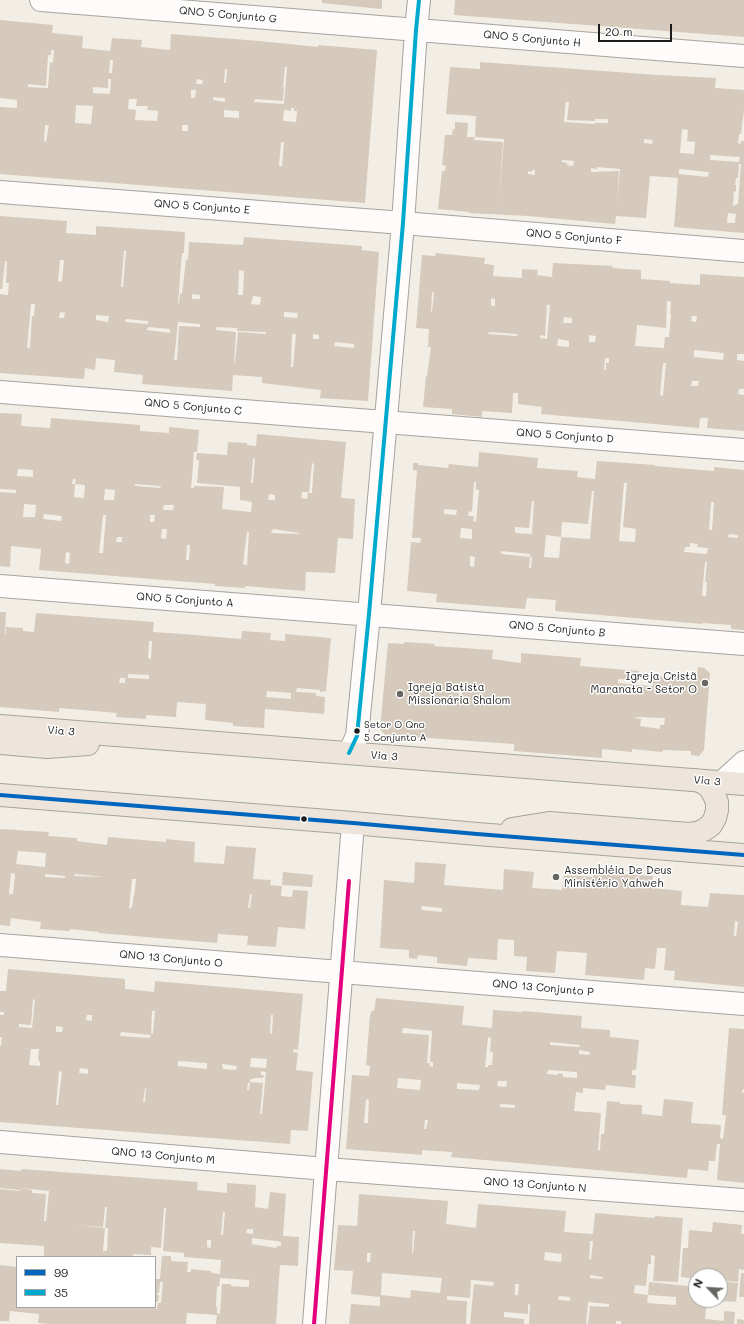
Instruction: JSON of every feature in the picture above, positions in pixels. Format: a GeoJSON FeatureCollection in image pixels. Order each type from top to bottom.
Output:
{"type":"FeatureCollection","features":[{"type":"Feature","properties":{"kind":"main road","name":"Via 3"},"geometry":{"type":"LineString","coordinates":[[0,726],[744,784]]}},
{"type":"Feature","properties":{"kind":"main road"},"geometry":{"type":"LineString","coordinates":[[0,743],[47,747],[167,739]]}},
{"type":"Feature","properties":{"kind":"main road"},"geometry":{"type":"LineString","coordinates":[[477,834],[549,823],[689,834],[697,833],[711,825],[715,818],[717,802],[710,788],[704,783],[696,780]]}},
{"type":"Feature","properties":{"kind":"main road"},"geometry":{"type":"LineString","coordinates":[[0,795],[353,822],[477,834],[744,855]]}},
{"type":"Feature","properties":{"kind":"street","name":"QNO 5 Conjunto G"},"geometry":{"type":"LineString","coordinates":[[41,0],[416,30]]}},
{"type":"Feature","properties":{"kind":"street"},"geometry":{"type":"LineString","coordinates":[[349,753],[358,736],[403,223],[416,30],[420,0]]}},
{"type":"Feature","properties":{"kind":"street","name":"QNO 5 Conjunto H"},"geometry":{"type":"LineString","coordinates":[[416,30],[744,56]]}},
{"type":"Feature","properties":{"kind":"street","name":"QNO 5 Conjunto E"},"geometry":{"type":"LineString","coordinates":[[0,192],[403,223]]}},
{"type":"Feature","properties":{"kind":"street","name":"QNO 5 Conjunto F"},"geometry":{"type":"LineString","coordinates":[[403,223],[744,251]]}},
{"type":"Feature","properties":{"kind":"street","name":"QNO 5 Conjunto C"},"geometry":{"type":"LineString","coordinates":[[0,392],[386,422]]}},
{"type":"Feature","properties":{"kind":"street","name":"QNO 5 Conjunto D"},"geometry":{"type":"LineString","coordinates":[[386,422],[744,450]]}},
{"type":"Feature","properties":{"kind":"street","name":"QNO 5 Conjunto A"},"geometry":{"type":"LineString","coordinates":[[0,586],[369,614]]}},
{"type":"Feature","properties":{"kind":"street","name":"QNO 5 Conjunto B"},"geometry":{"type":"LineString","coordinates":[[369,614],[744,644]]}},
{"type":"Feature","properties":{"kind":"street"},"geometry":{"type":"LineString","coordinates":[[721,783],[744,762]]}},
{"type":"Feature","properties":{"kind":"street"},"geometry":{"type":"LineString","coordinates":[[314,1324],[353,822]]}},
{"type":"Feature","properties":{"kind":"street","name":"QNO 13 Conjunto O"},"geometry":{"type":"LineString","coordinates":[[0,945],[342,973]]}},
{"type":"Feature","properties":{"kind":"street","name":"QNO 13 Conjunto P"},"geometry":{"type":"LineString","coordinates":[[342,973],[744,1004]]}},
{"type":"Feature","properties":{"kind":"street","name":"QNO 13 Conjunto M"},"geometry":{"type":"LineString","coordinates":[[0,1142],[326,1169]]}},
{"type":"Feature","properties":{"kind":"street","name":"QNO 13 Conjunto N"},"geometry":{"type":"LineString","coordinates":[[326,1169],[744,1200]]}},
{"type":"Feature","properties":{"kind":"building"},"geometry":{"type":"Polygon","coordinates":[[[322,0],[382,0],[382,9],[322,3],[322,0]]]}},
{"type":"Feature","properties":{"kind":"building"},"geometry":{"type":"Polygon","coordinates":[[[455,0],[744,0],[744,37],[454,15],[455,0]]]}},
{"type":"Feature","properties":{"kind":"building"},"geometry":{"type":"Polygon","coordinates":[[[0,20],[53,25],[52,33],[83,36],[82,48],[110,51],[112,38],[142,40],[141,47],[170,50],[171,34],[318,47],[318,45],[377,50],[365,203],[0,174],[0,107],[17,108],[17,100],[0,98],[0,20]],[[51,50],[51,55],[48,55],[46,86],[28,84],[28,87],[48,88],[50,62],[53,63],[54,50],[51,50]],[[110,60],[109,73],[112,73],[113,60],[110,60]],[[285,67],[283,101],[255,99],[254,102],[284,104],[287,67],[285,67]],[[225,69],[224,83],[226,83],[227,69],[225,69]],[[108,79],[108,88],[93,87],[93,93],[110,94],[111,79],[108,79]],[[197,79],[196,84],[202,84],[203,80],[197,79]],[[191,90],[191,98],[195,98],[196,90],[191,90]],[[213,97],[213,100],[225,102],[225,98],[213,97]],[[129,99],[128,109],[136,110],[135,120],[157,121],[158,111],[147,110],[148,106],[136,106],[137,99],[129,99]],[[76,105],[75,123],[91,124],[93,106],[76,105]],[[291,108],[291,111],[284,110],[283,121],[296,122],[297,111],[294,111],[294,108],[291,108]],[[224,110],[224,117],[239,118],[239,111],[224,110]],[[45,125],[44,141],[46,142],[49,125],[45,125]],[[182,125],[182,131],[188,131],[188,125],[182,125]],[[281,142],[279,166],[282,166],[284,142],[281,142]]]}},
{"type":"Feature","properties":{"kind":"building"},"geometry":{"type":"Polygon","coordinates":[[[480,62],[716,78],[715,88],[744,90],[744,110],[741,134],[739,134],[738,143],[741,144],[741,141],[744,141],[744,233],[674,227],[678,178],[650,176],[646,218],[616,216],[615,224],[528,216],[469,213],[438,209],[442,171],[445,171],[446,166],[442,165],[445,135],[452,135],[453,129],[455,129],[455,122],[468,123],[467,137],[475,137],[476,116],[446,114],[450,67],[480,69],[480,62]],[[567,87],[564,122],[594,124],[608,123],[608,119],[595,119],[595,121],[567,120],[569,102],[566,102],[567,87]],[[682,129],[680,153],[694,154],[695,142],[687,141],[688,130],[682,129]],[[475,137],[474,140],[503,142],[498,208],[504,139],[475,137]],[[644,139],[644,143],[652,144],[653,140],[644,139]],[[710,155],[710,160],[739,162],[740,157],[710,155]],[[562,160],[562,162],[567,163],[567,165],[573,166],[574,161],[562,160]],[[739,164],[738,178],[736,178],[736,192],[734,191],[733,206],[738,204],[741,164],[739,164]],[[597,167],[597,169],[591,168],[591,172],[619,171],[617,204],[620,169],[597,167]],[[679,169],[679,174],[708,177],[709,172],[679,169]],[[532,170],[532,172],[528,171],[528,174],[535,175],[535,170],[532,170]],[[728,213],[727,223],[735,223],[736,214],[728,213]]]}},
{"type":"Feature","properties":{"kind":"building"},"geometry":{"type":"Polygon","coordinates":[[[0,216],[67,221],[66,233],[96,235],[96,226],[185,232],[178,303],[180,293],[182,294],[186,259],[188,260],[189,242],[243,245],[244,237],[362,246],[362,250],[379,252],[368,401],[320,398],[321,390],[262,383],[262,377],[233,375],[232,391],[142,384],[143,375],[114,372],[115,360],[96,358],[95,370],[85,368],[84,379],[0,373],[0,294],[8,295],[9,283],[6,283],[7,261],[5,261],[2,289],[0,289],[0,216]],[[124,251],[121,287],[123,287],[126,251],[124,251]],[[60,260],[58,281],[62,282],[64,260],[60,260]],[[239,270],[238,295],[243,295],[244,271],[239,270]],[[192,294],[192,299],[200,299],[200,295],[192,294]],[[253,296],[251,304],[260,305],[261,297],[253,296]],[[31,304],[27,348],[30,348],[32,316],[34,316],[35,304],[31,304]],[[60,312],[59,318],[64,318],[65,313],[60,312]],[[284,312],[284,317],[297,318],[298,313],[284,312]],[[96,315],[96,320],[108,322],[109,316],[96,315]],[[126,319],[125,322],[148,324],[148,321],[126,319]],[[178,322],[174,360],[177,360],[179,326],[200,327],[200,324],[178,322]],[[148,327],[147,330],[170,333],[170,329],[148,327]],[[216,327],[216,330],[236,332],[234,363],[238,332],[266,334],[266,332],[237,331],[237,328],[216,327]],[[292,334],[291,367],[293,367],[296,334],[292,334]],[[313,334],[313,339],[319,339],[319,335],[313,334]],[[335,342],[334,346],[354,348],[354,344],[335,342]]]}},
{"type":"Feature","properties":{"kind":"building"},"geometry":{"type":"Polygon","coordinates":[[[436,253],[485,258],[484,264],[494,265],[493,276],[522,278],[522,269],[538,270],[537,275],[552,277],[553,263],[613,266],[612,268],[641,270],[641,279],[670,281],[670,283],[700,285],[700,274],[744,277],[744,354],[737,354],[737,360],[744,361],[744,389],[739,389],[738,394],[744,395],[744,431],[707,428],[708,418],[700,418],[699,428],[541,414],[542,407],[518,404],[518,393],[513,393],[512,413],[482,411],[482,417],[452,414],[452,409],[423,407],[431,347],[428,347],[429,329],[416,328],[422,255],[435,256],[436,253]],[[432,292],[431,312],[434,293],[432,292]],[[491,298],[491,306],[495,306],[495,299],[491,298]],[[667,301],[666,328],[637,325],[635,346],[664,348],[665,337],[669,337],[671,302],[667,301]],[[547,305],[545,336],[540,335],[540,338],[547,339],[550,305],[547,305]],[[692,316],[691,321],[696,322],[697,316],[692,316]],[[564,317],[563,323],[572,323],[572,318],[564,317]],[[489,332],[488,334],[517,336],[517,334],[489,332]],[[589,335],[589,342],[595,342],[596,336],[589,335]],[[558,339],[557,346],[569,347],[569,341],[558,339]],[[694,350],[694,357],[723,360],[724,353],[694,350]],[[605,358],[604,370],[606,370],[606,363],[609,363],[609,358],[605,358]],[[663,363],[660,395],[663,396],[666,363],[663,363]],[[692,381],[691,386],[698,386],[699,381],[692,381]]]}},
{"type":"Feature","properties":{"kind":"building"},"geometry":{"type":"Polygon","coordinates":[[[0,413],[22,414],[21,426],[50,428],[51,418],[140,425],[140,431],[169,433],[169,427],[199,430],[197,452],[194,452],[191,488],[194,488],[194,486],[224,487],[222,509],[251,512],[252,502],[240,500],[240,487],[197,483],[199,460],[196,460],[197,453],[227,455],[228,442],[247,443],[247,445],[256,446],[257,434],[346,442],[341,498],[355,499],[353,539],[338,538],[335,573],[306,572],[305,591],[245,586],[245,588],[215,586],[215,584],[39,570],[41,549],[11,546],[10,567],[0,566],[0,492],[16,493],[16,490],[0,489],[0,413]],[[253,458],[251,483],[253,483],[255,459],[253,458]],[[312,463],[309,493],[312,493],[314,464],[312,463]],[[18,469],[17,476],[33,477],[33,470],[18,469]],[[73,479],[72,484],[75,484],[76,479],[73,479]],[[75,484],[74,497],[84,498],[85,485],[75,484]],[[135,484],[135,486],[160,488],[161,486],[135,484]],[[105,489],[104,500],[114,500],[115,490],[105,489]],[[302,492],[301,498],[307,499],[308,492],[302,492]],[[269,494],[268,500],[275,500],[275,495],[269,494]],[[24,504],[23,517],[35,517],[36,505],[24,504]],[[164,505],[163,510],[173,510],[174,505],[164,505]],[[44,514],[43,519],[61,521],[62,516],[44,514]],[[103,515],[99,553],[103,553],[106,515],[103,515]],[[150,515],[150,522],[154,522],[155,515],[150,515]],[[162,529],[161,538],[166,539],[167,529],[162,529]],[[273,529],[271,533],[299,534],[273,529]],[[247,532],[243,564],[247,565],[249,532],[247,532]],[[117,537],[116,542],[122,542],[122,537],[117,537]],[[187,545],[186,560],[189,560],[190,545],[187,545]],[[66,552],[65,563],[69,564],[70,553],[66,552]]]}},
{"type":"Feature","properties":{"kind":"building"},"geometry":{"type":"Polygon","coordinates":[[[479,452],[538,458],[537,468],[578,471],[577,477],[595,479],[597,461],[714,471],[714,467],[744,470],[744,630],[731,629],[731,625],[702,624],[555,611],[556,600],[527,598],[525,609],[436,602],[437,594],[407,591],[411,542],[420,543],[421,538],[412,538],[417,470],[413,470],[413,463],[418,463],[418,465],[448,468],[449,464],[478,467],[479,452]],[[474,482],[472,512],[469,511],[468,516],[474,516],[473,521],[476,522],[479,490],[476,490],[476,482],[474,482]],[[624,483],[619,541],[635,542],[636,529],[623,527],[627,483],[624,483]],[[592,491],[588,524],[562,522],[561,537],[590,539],[594,491],[592,491]],[[532,501],[529,528],[515,527],[515,533],[532,534],[534,501],[532,501]],[[711,502],[709,530],[712,530],[714,502],[711,502]],[[444,509],[444,514],[456,515],[457,510],[444,509]],[[461,528],[460,538],[472,539],[472,529],[461,528]],[[729,534],[728,537],[738,538],[738,535],[729,534]],[[546,535],[544,557],[559,558],[561,537],[546,535]],[[690,543],[690,547],[685,547],[684,552],[707,554],[708,548],[697,547],[698,544],[690,543]],[[501,551],[501,554],[530,557],[530,554],[501,551]],[[470,556],[470,566],[474,567],[475,557],[470,556]],[[530,557],[529,568],[531,568],[532,557],[530,557]],[[705,562],[702,595],[706,597],[707,582],[705,582],[707,562],[705,562]]]}},
{"type":"Feature","properties":{"kind":"building"},"geometry":{"type":"Polygon","coordinates":[[[0,612],[6,612],[5,634],[6,627],[23,628],[23,631],[34,632],[36,613],[154,622],[153,632],[241,639],[242,631],[271,633],[270,640],[285,641],[285,634],[331,638],[326,691],[320,692],[320,690],[297,688],[296,692],[316,693],[316,696],[325,697],[324,714],[265,709],[264,728],[233,726],[233,723],[205,720],[206,704],[177,702],[176,717],[146,715],[146,719],[116,717],[117,713],[59,708],[59,712],[0,707],[0,612]],[[149,641],[148,658],[151,659],[152,641],[149,641]],[[128,674],[128,678],[149,679],[149,675],[128,674]],[[120,678],[119,683],[125,683],[125,678],[120,678]],[[267,691],[266,697],[291,699],[291,693],[267,691]]]}},
{"type":"Feature","properties":{"kind":"building"},"geometry":{"type":"Polygon","coordinates":[[[404,642],[435,644],[434,646],[493,650],[492,659],[521,663],[521,653],[581,658],[580,666],[639,671],[638,680],[618,679],[618,683],[638,685],[653,686],[653,676],[669,677],[669,675],[697,677],[698,667],[704,668],[710,673],[704,750],[699,756],[691,755],[691,751],[663,750],[662,752],[632,749],[632,752],[602,749],[602,758],[514,751],[514,744],[385,735],[380,729],[388,643],[404,644],[404,642]],[[460,684],[459,691],[443,691],[459,693],[458,701],[461,702],[463,684],[460,684]],[[635,717],[641,719],[640,726],[660,729],[660,725],[664,725],[665,718],[635,717]]]}},
{"type":"Feature","properties":{"kind":"building"},"geometry":{"type":"Polygon","coordinates":[[[0,829],[49,832],[48,836],[77,838],[77,841],[107,845],[108,837],[166,842],[166,839],[195,842],[194,862],[224,864],[226,846],[256,848],[253,879],[271,880],[270,885],[282,886],[281,896],[292,897],[293,890],[308,891],[305,929],[278,927],[276,947],[247,945],[248,936],[218,934],[217,943],[99,933],[70,929],[70,931],[40,929],[41,922],[11,918],[10,926],[0,925],[0,829]],[[18,851],[16,864],[45,867],[46,853],[18,851]],[[11,873],[9,894],[13,894],[15,874],[11,873]],[[45,874],[45,877],[65,878],[65,876],[45,874]],[[75,874],[74,876],[105,877],[75,874]],[[132,879],[129,909],[132,907],[136,879],[132,879]],[[250,894],[248,908],[250,908],[252,894],[250,894]]]}},
{"type":"Feature","properties":{"kind":"building"},"geometry":{"type":"Polygon","coordinates":[[[415,862],[446,864],[444,885],[503,890],[504,869],[534,872],[532,888],[562,890],[564,875],[593,877],[594,872],[653,876],[652,888],[682,891],[681,905],[708,907],[710,893],[744,895],[744,987],[674,980],[675,971],[664,970],[666,948],[657,948],[655,969],[645,968],[644,980],[585,975],[587,953],[557,951],[555,973],[526,971],[527,957],[514,956],[514,940],[498,939],[497,960],[468,958],[467,966],[437,963],[437,957],[418,955],[417,959],[409,958],[409,950],[380,948],[384,880],[414,883],[415,862]],[[421,906],[422,910],[442,912],[442,908],[421,906]],[[735,921],[734,936],[736,936],[738,922],[735,921]]]}},
{"type":"Feature","properties":{"kind":"building"},"geometry":{"type":"Polygon","coordinates":[[[283,872],[313,875],[312,887],[282,885],[283,872]]]}},
{"type":"Feature","properties":{"kind":"building"},"geometry":{"type":"Polygon","coordinates":[[[8,969],[125,979],[125,989],[154,992],[155,981],[303,994],[298,1050],[293,1049],[293,1052],[298,1053],[296,1070],[313,1072],[308,1131],[291,1130],[290,1144],[0,1122],[0,1046],[2,1037],[0,1037],[0,1015],[4,1015],[4,1012],[0,1012],[0,991],[6,991],[8,969]],[[33,999],[31,1025],[19,1024],[19,1027],[32,1028],[35,1000],[33,999]],[[152,1011],[151,1033],[153,1034],[155,1011],[152,1011]],[[87,1015],[86,1020],[92,1021],[92,1015],[87,1015]],[[271,1015],[270,1033],[272,1034],[273,1015],[271,1015]],[[56,1026],[56,1032],[62,1032],[63,1027],[56,1026]],[[121,1032],[120,1036],[150,1038],[151,1035],[121,1032]],[[31,1049],[29,1065],[40,1066],[38,1059],[39,1049],[31,1049]],[[251,1058],[250,1067],[266,1068],[267,1059],[251,1058]],[[178,1061],[178,1066],[207,1069],[207,1063],[178,1061]],[[222,1064],[223,1069],[236,1070],[237,1066],[222,1064]],[[80,1068],[79,1073],[88,1074],[88,1069],[80,1068]],[[59,1071],[56,1105],[58,1105],[62,1072],[59,1071]],[[261,1071],[261,1075],[264,1075],[263,1078],[250,1079],[250,1082],[263,1083],[260,1114],[262,1114],[266,1072],[261,1071]],[[248,1083],[247,1090],[249,1090],[250,1083],[248,1083]],[[145,1088],[143,1102],[145,1102],[145,1088]]]}},
{"type":"Feature","properties":{"kind":"building"},"geometry":{"type":"Polygon","coordinates":[[[376,998],[464,1006],[462,1025],[492,1028],[493,1010],[582,1016],[581,1028],[610,1030],[610,1037],[639,1040],[636,1070],[632,1070],[632,1075],[636,1075],[635,1088],[606,1085],[605,1090],[583,1088],[583,1093],[576,1092],[574,1111],[601,1113],[598,1150],[600,1150],[601,1134],[604,1134],[607,1101],[620,1102],[620,1104],[642,1105],[642,1114],[662,1116],[664,1099],[693,1102],[691,1123],[721,1125],[720,1138],[723,1139],[726,1115],[722,1115],[729,1028],[744,1029],[744,1089],[742,1093],[744,1093],[744,1183],[717,1180],[720,1144],[717,1144],[715,1161],[708,1161],[708,1171],[688,1169],[687,1178],[451,1157],[452,1152],[422,1150],[422,1155],[346,1149],[352,1075],[369,1076],[370,1066],[366,1065],[370,1015],[372,1011],[374,1011],[376,998]],[[403,1028],[402,1033],[429,1035],[427,1063],[430,1063],[429,1066],[433,1067],[433,1062],[430,1062],[432,1031],[403,1028]],[[488,1037],[485,1067],[488,1067],[488,1065],[492,1065],[493,1052],[490,1052],[491,1038],[488,1037]],[[550,1042],[550,1045],[579,1047],[580,1045],[550,1042]],[[579,1050],[579,1054],[589,1055],[590,1052],[579,1050]],[[548,1070],[547,1074],[558,1075],[558,1073],[563,1074],[563,1077],[577,1078],[577,1072],[548,1070]],[[398,1078],[397,1088],[420,1090],[421,1080],[398,1078]],[[498,1081],[497,1086],[506,1087],[507,1081],[498,1081]],[[457,1083],[457,1089],[479,1090],[480,1085],[457,1083]],[[366,1099],[364,1123],[368,1123],[369,1100],[366,1099]],[[500,1104],[500,1107],[515,1108],[515,1105],[500,1104]],[[425,1120],[424,1129],[426,1129],[428,1120],[425,1120]]]}},
{"type":"Feature","properties":{"kind":"building"},"geometry":{"type":"Polygon","coordinates":[[[0,1169],[21,1171],[21,1169],[198,1182],[197,1190],[227,1193],[227,1183],[256,1185],[255,1207],[268,1209],[270,1192],[286,1194],[283,1236],[299,1237],[298,1266],[280,1265],[276,1324],[216,1324],[217,1315],[187,1313],[186,1324],[53,1324],[38,1323],[39,1314],[10,1311],[9,1321],[0,1321],[0,1265],[16,1267],[16,1308],[157,1309],[158,1303],[161,1303],[163,1282],[160,1282],[159,1293],[158,1292],[157,1295],[159,1295],[158,1302],[156,1302],[156,1279],[160,1279],[162,1256],[171,1256],[171,1261],[188,1262],[187,1272],[191,1272],[191,1269],[211,1271],[211,1273],[220,1274],[221,1260],[184,1257],[184,1253],[163,1251],[166,1208],[164,1208],[161,1248],[151,1247],[151,1255],[44,1256],[44,1246],[0,1243],[0,1189],[20,1190],[0,1188],[0,1169]],[[20,1188],[32,1190],[32,1193],[46,1194],[44,1221],[46,1221],[49,1191],[20,1188]],[[105,1207],[103,1227],[76,1225],[105,1228],[107,1207],[105,1207]],[[223,1212],[221,1235],[223,1235],[225,1212],[223,1212]],[[105,1228],[103,1251],[107,1251],[108,1228],[105,1228]],[[247,1229],[246,1233],[253,1234],[253,1229],[247,1229]],[[252,1238],[252,1244],[276,1248],[277,1246],[281,1246],[281,1242],[252,1238]],[[207,1240],[207,1247],[211,1248],[211,1240],[207,1240]],[[220,1278],[219,1287],[217,1286],[216,1306],[217,1313],[220,1314],[222,1284],[249,1287],[249,1280],[220,1278]]]}},
{"type":"Feature","properties":{"kind":"building"},"geometry":{"type":"Polygon","coordinates":[[[359,1194],[448,1201],[446,1224],[476,1228],[478,1204],[566,1211],[564,1232],[593,1234],[595,1213],[655,1218],[655,1216],[683,1218],[678,1282],[653,1281],[655,1256],[651,1255],[651,1264],[648,1264],[646,1286],[635,1285],[634,1293],[648,1295],[649,1282],[688,1286],[688,1308],[706,1308],[705,1319],[724,1321],[724,1311],[735,1312],[734,1324],[621,1324],[621,1321],[616,1321],[616,1324],[588,1324],[590,1306],[609,1307],[609,1304],[588,1302],[586,1324],[529,1324],[530,1305],[528,1304],[528,1314],[504,1312],[504,1317],[524,1319],[524,1324],[470,1324],[474,1284],[493,1286],[494,1282],[471,1280],[470,1298],[447,1296],[447,1300],[467,1301],[466,1324],[349,1324],[351,1304],[380,1306],[380,1297],[351,1294],[353,1271],[334,1270],[338,1225],[357,1226],[359,1194]],[[413,1231],[413,1253],[415,1231],[413,1231]],[[590,1241],[589,1259],[591,1260],[593,1241],[590,1241]],[[545,1252],[544,1260],[561,1262],[562,1254],[545,1252]],[[367,1253],[367,1262],[370,1262],[371,1253],[367,1253]],[[382,1273],[381,1295],[410,1298],[411,1290],[440,1293],[442,1278],[382,1273]],[[590,1275],[590,1278],[603,1279],[603,1277],[590,1275]],[[515,1284],[515,1295],[518,1295],[519,1284],[515,1284]],[[648,1295],[647,1303],[676,1305],[676,1297],[648,1295]],[[559,1296],[558,1300],[570,1301],[570,1297],[559,1296]]]}},
{"type":"Feature","properties":{"kind":"building"},"geometry":{"type":"Polygon","coordinates":[[[713,1222],[742,1225],[741,1234],[744,1234],[744,1270],[739,1269],[738,1282],[728,1281],[728,1268],[688,1268],[688,1278],[681,1277],[683,1248],[688,1248],[689,1230],[712,1232],[713,1222]]]}},
{"type":"Feature","properties":{"kind":"building"},"geometry":{"type":"Polygon","coordinates":[[[741,1273],[744,1273],[744,1297],[739,1297],[741,1273]]]}},
{"type":"Feature","properties":{"kind":"building"},"geometry":{"type":"Polygon","coordinates":[[[728,1282],[738,1283],[736,1302],[728,1302],[728,1282]]]}},
{"type":"Feature","properties":{"kind":"building"},"geometry":{"type":"Polygon","coordinates":[[[737,1319],[744,1320],[744,1324],[737,1324],[737,1319]]]}},
{"type":"Feature","properties":{"kind":"transit line","name":"35"},"geometry":{"type":"LineString","coordinates":[[349,753],[357,736],[369,614],[403,223],[419,0]]}},
{"type":"Feature","properties":{"kind":"transit line","name":"99"},"geometry":{"type":"LineString","coordinates":[[0,795],[744,855]]}},
{"type":"Feature","properties":{"kind":"transit line"},"geometry":{"type":"LineString","coordinates":[[314,1324],[349,881]]}},
{"type":"Feature","properties":{"kind":"place","name":"Igreja Cristã Maranata - Setor O"},"geometry":{"type":"Point","coordinates":[705,683]}},
{"type":"Feature","properties":{"kind":"place","name":"Igreja Batista Missionária Shalom"},"geometry":{"type":"Point","coordinates":[400,694]}},
{"type":"Feature","properties":{"kind":"place","name":"Setor O Qno 5 Conjunto A"},"geometry":{"type":"Point","coordinates":[357,731]}},
{"type":"Feature","properties":{"kind":"place","name":"Assembléia De Deus Ministério Yahweh"},"geometry":{"type":"Point","coordinates":[556,877]}}]}
